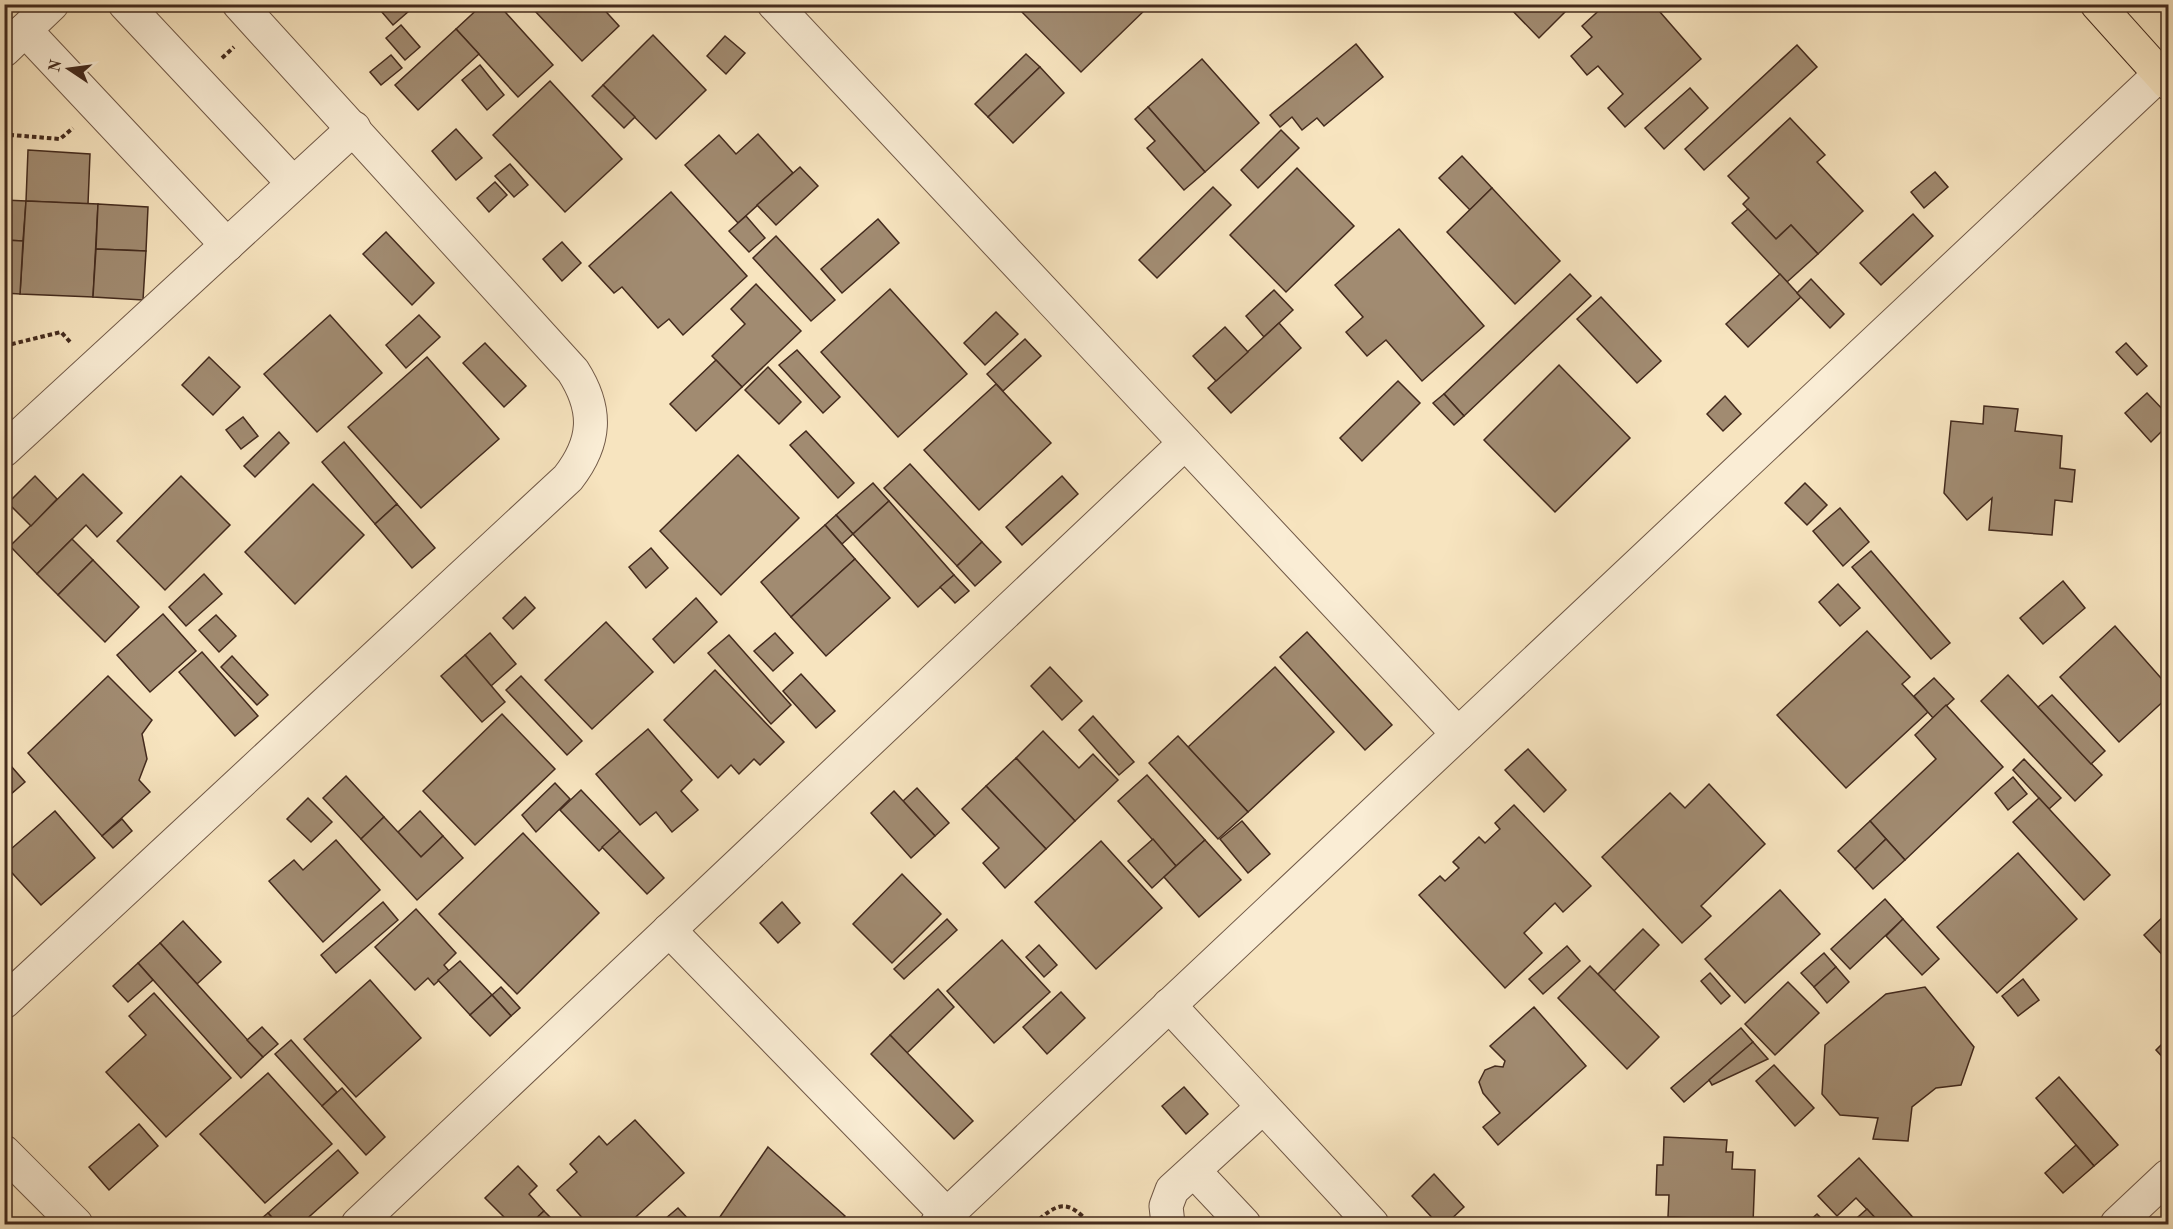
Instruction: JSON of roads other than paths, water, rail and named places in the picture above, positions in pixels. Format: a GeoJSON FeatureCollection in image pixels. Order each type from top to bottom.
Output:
{"type":"FeatureCollection","features":[{"type":"Feature","properties":{"kind":"main road"},"geometry":{"type":"LineString","coordinates":[[2097,4],[2164,79]]}},
{"type":"Feature","properties":{"kind":"street"},"geometry":{"type":"LineString","coordinates":[[52,4],[15,40],[98,108],[227,245]]}},
{"type":"Feature","properties":{"kind":"street"},"geometry":{"type":"LineString","coordinates":[[125,4],[293,183]]}},
{"type":"Feature","properties":{"kind":"street"},"geometry":{"type":"LineString","coordinates":[[774,4],[1458,734]]}},
{"type":"Feature","properties":{"kind":"street"},"geometry":{"type":"LineString","coordinates":[[4,1002],[568,478],[580,462],[588,444],[591,425],[590,406],[584,388],[573,372],[354,128],[248,15]]}},
{"type":"Feature","properties":{"kind":"street"},"geometry":{"type":"LineString","coordinates":[[669,930],[942,1220],[1458,734],[2164,79]]}},
{"type":"Feature","properties":{"kind":"street"},"geometry":{"type":"LineString","coordinates":[[4,450],[354,128]]}},
{"type":"Feature","properties":{"kind":"street"},"geometry":{"type":"LineString","coordinates":[[358,1224],[1185,443]]}},
{"type":"Feature","properties":{"kind":"street"},"geometry":{"type":"LineString","coordinates":[[1169,1005],[1372,1224]]}},
{"type":"Feature","properties":{"kind":"street"},"geometry":{"type":"LineString","coordinates":[[1168,1224],[1166,1215],[1168,1198],[1172,1190],[1263,1107]]}},
{"type":"Feature","properties":{"kind":"street"},"geometry":{"type":"LineString","coordinates":[[4,1152],[76,1224]]}},
{"type":"Feature","properties":{"kind":"street"},"geometry":{"type":"LineString","coordinates":[[1194,1171],[1244,1224]]}},
{"type":"Feature","properties":{"kind":"street"},"geometry":{"type":"LineString","coordinates":[[2117,1224],[2169,1176]]}}]}
